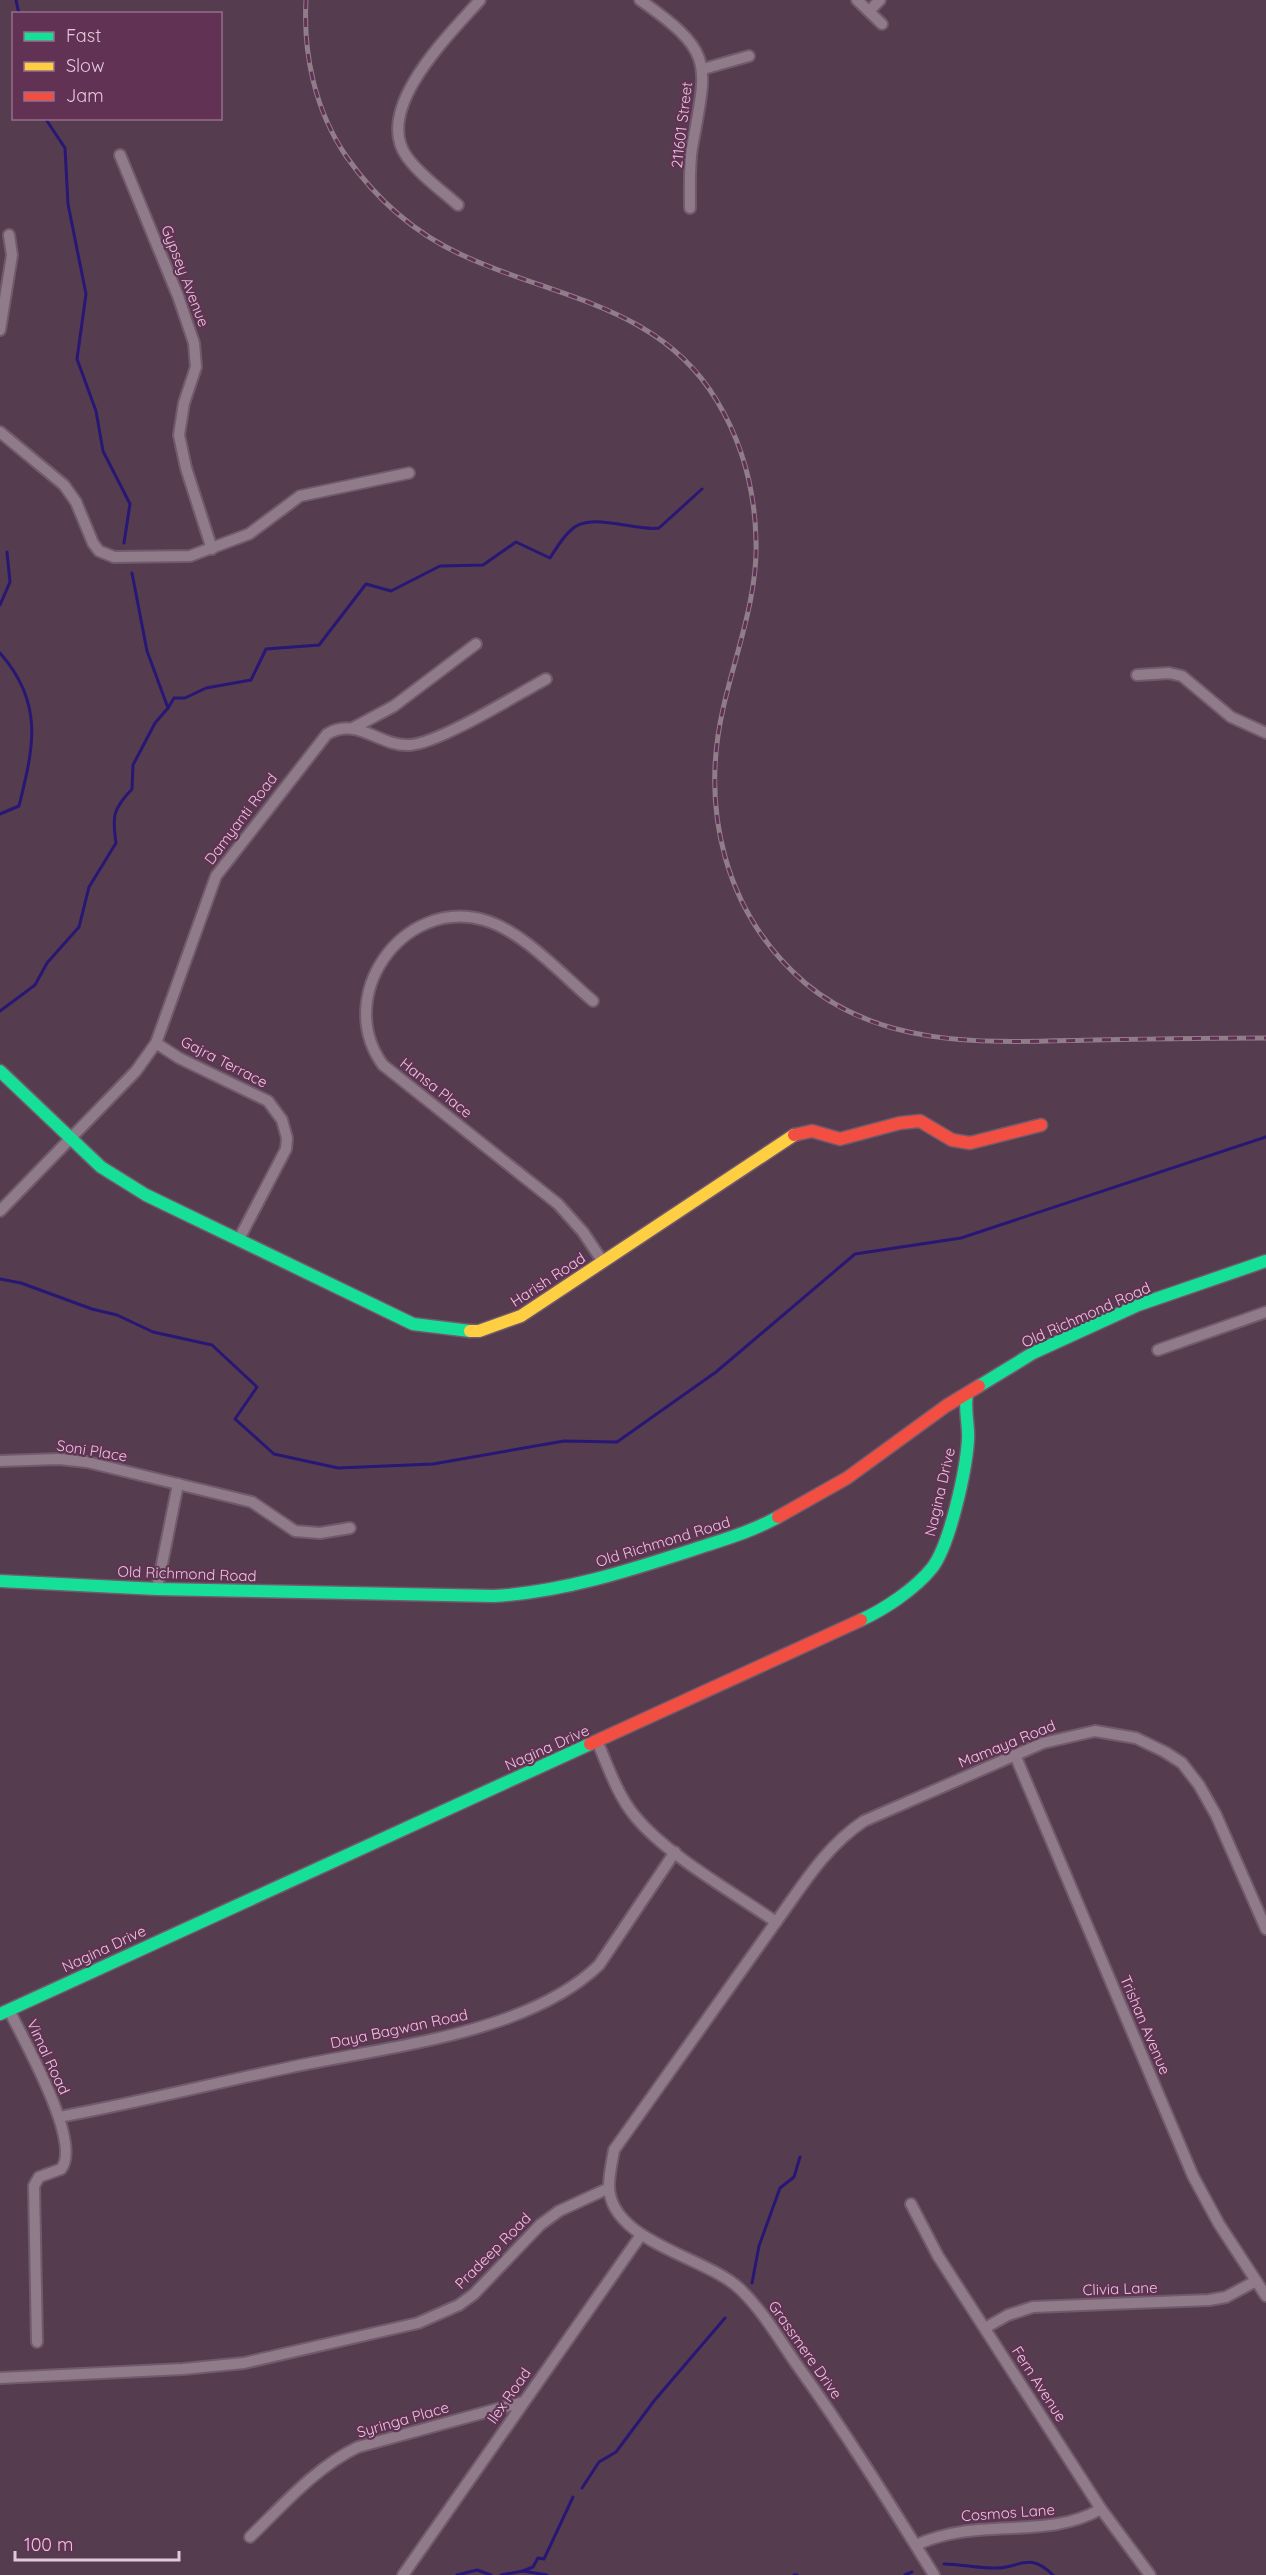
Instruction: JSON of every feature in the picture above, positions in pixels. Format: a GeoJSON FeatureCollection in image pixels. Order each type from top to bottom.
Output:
{"type":"FeatureCollection","features":[{"type":"Feature","properties":{"kind":"street"},"geometry":{"type":"LineString","coordinates":[[458,205],[408,158],[401,142],[399,121],[409,92],[424,65],[480,0]]}},
{"type":"Feature","properties":{"kind":"street","name":"211601 Street"},"geometry":{"type":"LineString","coordinates":[[640,0],[680,30],[690,41],[703,69],[704,87],[692,150],[690,208]]}},
{"type":"Feature","properties":{"kind":"street"},"geometry":{"type":"LineString","coordinates":[[857,0],[882,24]]}},
{"type":"Feature","properties":{"kind":"street"},"geometry":{"type":"LineString","coordinates":[[869,11],[880,0]]}},
{"type":"Feature","properties":{"kind":"street"},"geometry":{"type":"LineString","coordinates":[[703,69],[750,56]]}},
{"type":"Feature","properties":{"kind":"street","name":"Gypsey Avenue"},"geometry":{"type":"LineString","coordinates":[[120,155],[178,296],[194,343],[196,367],[184,403],[179,435],[186,468],[212,549]]}},
{"type":"Feature","properties":{"kind":"street"},"geometry":{"type":"LineString","coordinates":[[0,330],[12,255],[9,235]]}},
{"type":"Feature","properties":{"kind":"street"},"geometry":{"type":"LineString","coordinates":[[0,432],[64,485],[76,502],[93,543],[105,554],[122,558],[190,556],[249,534],[300,496],[409,473]]}},
{"type":"Feature","properties":{"kind":"street","name":"Damyanti Road"},"geometry":{"type":"LineString","coordinates":[[0,1211],[136,1071],[156,1043],[216,876],[327,734],[335,729],[353,728],[394,706],[476,644]]}},
{"type":"Feature","properties":{"kind":"street"},"geometry":{"type":"LineString","coordinates":[[1137,675],[1182,676],[1231,717],[1266,733]]}},
{"type":"Feature","properties":{"kind":"street"},"geometry":{"type":"LineString","coordinates":[[353,728],[390,743],[423,744],[546,679]]}},
{"type":"Feature","properties":{"kind":"street","name":"Hansa Place"},"geometry":{"type":"LineString","coordinates":[[593,1001],[509,931],[482,920],[448,918],[416,928],[390,948],[373,975],[365,1006],[365,1018],[372,1046],[383,1065],[558,1204],[583,1232],[603,1262]]}},
{"type":"Feature","properties":{"kind":"street","name":"Gajra Terrace"},"geometry":{"type":"LineString","coordinates":[[156,1043],[179,1058],[268,1101],[282,1120],[287,1138],[286,1149],[239,1239]]}},
{"type":"Feature","properties":{"kind":"street","name":"Harish Road"},"geometry":{"type":"LineString","coordinates":[[0,1071],[101,1167],[137,1189],[413,1323],[464,1331],[497,1327],[521,1316],[798,1133],[807,1130],[840,1139],[900,1123],[920,1121],[952,1140],[970,1143],[1041,1125]]}},
{"type":"Feature","properties":{"kind":"street","name":"Old Richmond Road"},"geometry":{"type":"LineString","coordinates":[[0,1581],[157,1589],[494,1596],[527,1594],[567,1586],[643,1566],[759,1528],[847,1478],[967,1394],[1033,1353],[1138,1305],[1266,1261]]}},
{"type":"Feature","properties":{"kind":"street"},"geometry":{"type":"LineString","coordinates":[[1158,1350],[1266,1312]]}},
{"type":"Feature","properties":{"kind":"street","name":"Nagina Drive"},"geometry":{"type":"LineString","coordinates":[[5,2012],[870,1616],[933,1567],[947,1534],[968,1442],[964,1416],[967,1394]]}},
{"type":"Feature","properties":{"kind":"street","name":"Soni Place"},"geometry":{"type":"LineString","coordinates":[[0,1461],[59,1459],[87,1462],[252,1502],[295,1531],[320,1533],[350,1528]]}},
{"type":"Feature","properties":{"kind":"street"},"geometry":{"type":"LineString","coordinates":[[157,1589],[178,1484]]}},
{"type":"Feature","properties":{"kind":"street","name":"Mamaya Road"},"geometry":{"type":"LineString","coordinates":[[776,1922],[825,1853],[843,1835],[887,1809],[1015,1755],[1054,1740],[1095,1731],[1136,1738],[1166,1752],[1182,1763],[1199,1785],[1216,1815],[1263,1915],[1266,1929]]}},
{"type":"Feature","properties":{"kind":"street"},"geometry":{"type":"LineString","coordinates":[[597,1741],[622,1798],[632,1814],[675,1852],[776,1922],[626,2130],[614,2150],[609,2188]]}},
{"type":"Feature","properties":{"kind":"street","name":"Trishan Avenue"},"geometry":{"type":"LineString","coordinates":[[1015,1755],[1193,2176],[1219,2224],[1266,2296]]}},
{"type":"Feature","properties":{"kind":"street","name":"Daya Bagwan Road"},"geometry":{"type":"LineString","coordinates":[[59,2117],[433,2038],[511,2017],[567,1988],[599,1965],[675,1852]]}},
{"type":"Feature","properties":{"kind":"street","name":"Vimal Road"},"geometry":{"type":"LineString","coordinates":[[5,2012],[59,2117],[67,2153],[65,2164],[57,2171],[39,2177],[34,2186],[37,2342]]}},
{"type":"Feature","properties":{"kind":"street","name":"Grassmere Drive"},"geometry":{"type":"LineString","coordinates":[[609,2188],[621,2216],[641,2235],[711,2268],[737,2286],[754,2303],[818,2394],[934,2575]]}},
{"type":"Feature","properties":{"kind":"street","name":"Pradeep Road"},"geometry":{"type":"LineString","coordinates":[[0,2378],[183,2369],[244,2363],[418,2323],[449,2310],[474,2294],[540,2225],[560,2211],[609,2188]]}},
{"type":"Feature","properties":{"kind":"street","name":"Fern Avenue"},"geometry":{"type":"LineString","coordinates":[[911,2205],[938,2256],[1101,2509],[1150,2575]]}},
{"type":"Feature","properties":{"kind":"street","name":"Ilex Road"},"geometry":{"type":"LineString","coordinates":[[403,2575],[641,2235]]}},
{"type":"Feature","properties":{"kind":"street","name":"Clivia Lane"},"geometry":{"type":"LineString","coordinates":[[985,2328],[1008,2315],[1033,2307],[1209,2300],[1226,2297],[1256,2281]]}},
{"type":"Feature","properties":{"kind":"street","name":"Syringa Place"},"geometry":{"type":"LineString","coordinates":[[250,2537],[288,2500],[343,2454],[358,2447],[522,2402]]}},
{"type":"Feature","properties":{"kind":"street","name":"Cosmos Lane"},"geometry":{"type":"LineString","coordinates":[[916,2545],[952,2531],[1070,2524],[1101,2509]]}},
{"type":"Feature","properties":{"kind":"waterway"},"geometry":{"type":"LineString","coordinates":[[16,0],[19,12]]}},
{"type":"Feature","properties":{"kind":"waterway"},"geometry":{"type":"LineString","coordinates":[[46,120],[65,148],[68,204],[86,294],[77,359],[96,411],[103,451],[130,504],[124,543]]}},
{"type":"Feature","properties":{"kind":"waterway"},"geometry":{"type":"LineString","coordinates":[[168,708],[174,698],[185,698],[206,688],[251,680],[266,649],[319,645],[366,584],[391,591],[440,566],[483,565],[516,542],[550,558],[570,531],[578,525],[589,522],[659,528],[702,489]]}},
{"type":"Feature","properties":{"kind":"waterway"},"geometry":{"type":"LineString","coordinates":[[0,605],[10,582],[7,552]]}},
{"type":"Feature","properties":{"kind":"waterway"},"geometry":{"type":"LineString","coordinates":[[0,1011],[35,985],[47,963],[79,927],[89,887],[116,843],[115,813],[132,789],[133,765],[155,723],[168,708],[147,651],[132,573]]}},
{"type":"Feature","properties":{"kind":"waterway"},"geometry":{"type":"LineString","coordinates":[[0,653],[14,671],[24,690],[32,726],[29,764],[19,806],[0,814]]}},
{"type":"Feature","properties":{"kind":"waterway"},"geometry":{"type":"LineString","coordinates":[[0,1279],[21,1283],[92,1309],[117,1315],[153,1332],[212,1345],[257,1387],[235,1419],[274,1454],[338,1468],[433,1464],[564,1441],[617,1442],[716,1372],[855,1254],[961,1238],[1266,1137]]}},
{"type":"Feature","properties":{"kind":"waterway"},"geometry":{"type":"LineString","coordinates":[[752,2283],[759,2246],[780,2188],[794,2177],[800,2157]]}},
{"type":"Feature","properties":{"kind":"waterway"},"geometry":{"type":"LineString","coordinates":[[582,2488],[599,2462],[616,2452],[654,2401],[725,2318]]}},
{"type":"Feature","properties":{"kind":"waterway"},"geometry":{"type":"LineString","coordinates":[[523,2571],[533,2567],[538,2558],[544,2559],[573,2497]]}},
{"type":"Feature","properties":{"kind":"waterway"},"geometry":{"type":"LineString","coordinates":[[944,2564],[990,2568],[1031,2562],[1045,2568],[1053,2575]]}},
{"type":"Feature","properties":{"kind":"waterway"},"geometry":{"type":"LineString","coordinates":[[457,2575],[477,2570],[491,2575]]}},
{"type":"Feature","properties":{"kind":"waterway"},"geometry":{"type":"LineString","coordinates":[[501,2575],[523,2571],[547,2575]]}},
{"type":"Feature","properties":{"kind":"waterway"},"geometry":{"type":"LineString","coordinates":[[905,2575],[912,2572]]}},
{"type":"Feature","properties":{"kind":"railway"},"geometry":{"type":"LineString","coordinates":[[306,0],[309,61],[326,120],[346,156],[383,200],[412,225],[462,255],[603,308],[636,324],[666,344],[693,369],[726,417],[741,451],[750,486],[755,522],[756,562],[750,605],[723,709],[717,747],[715,785],[718,822],[725,858],[738,893],[755,925],[778,956],[805,983],[837,1005],[870,1021],[943,1038],[1018,1042],[1266,1038]]}},
{"type":"Feature","properties":{"kind":"traffic: fast"},"geometry":{"type":"LineString","coordinates":[[0,1071],[101,1167],[146,1195],[413,1324],[470,1331]]}},
{"type":"Feature","properties":{"kind":"traffic: fast"},"geometry":{"type":"LineString","coordinates":[[979,1386],[1033,1353],[1138,1305],[1266,1261]]}},
{"type":"Feature","properties":{"kind":"traffic: fast"},"geometry":{"type":"LineString","coordinates":[[861,1620],[908,1591],[925,1576],[939,1557],[951,1525],[964,1469],[968,1440],[967,1394]]}},
{"type":"Feature","properties":{"kind":"traffic: fast"},"geometry":{"type":"LineString","coordinates":[[0,1581],[157,1589],[494,1596],[519,1594],[619,1573],[736,1535],[778,1517]]}},
{"type":"Feature","properties":{"kind":"traffic: fast"},"geometry":{"type":"LineString","coordinates":[[0,2014],[590,1744]]}},
{"type":"Feature","properties":{"kind":"traffic: slow"},"geometry":{"type":"LineString","coordinates":[[470,1331],[479,1331],[521,1316],[794,1135]]}},
{"type":"Feature","properties":{"kind":"traffic: jam"},"geometry":{"type":"LineString","coordinates":[[794,1135],[812,1131],[840,1139],[900,1123],[920,1121],[952,1140],[970,1143],[1041,1125]]}},
{"type":"Feature","properties":{"kind":"traffic: jam"},"geometry":{"type":"LineString","coordinates":[[778,1517],[847,1478],[946,1406],[979,1386]]}},
{"type":"Feature","properties":{"kind":"traffic: jam"},"geometry":{"type":"LineString","coordinates":[[590,1744],[861,1620]]}}]}
